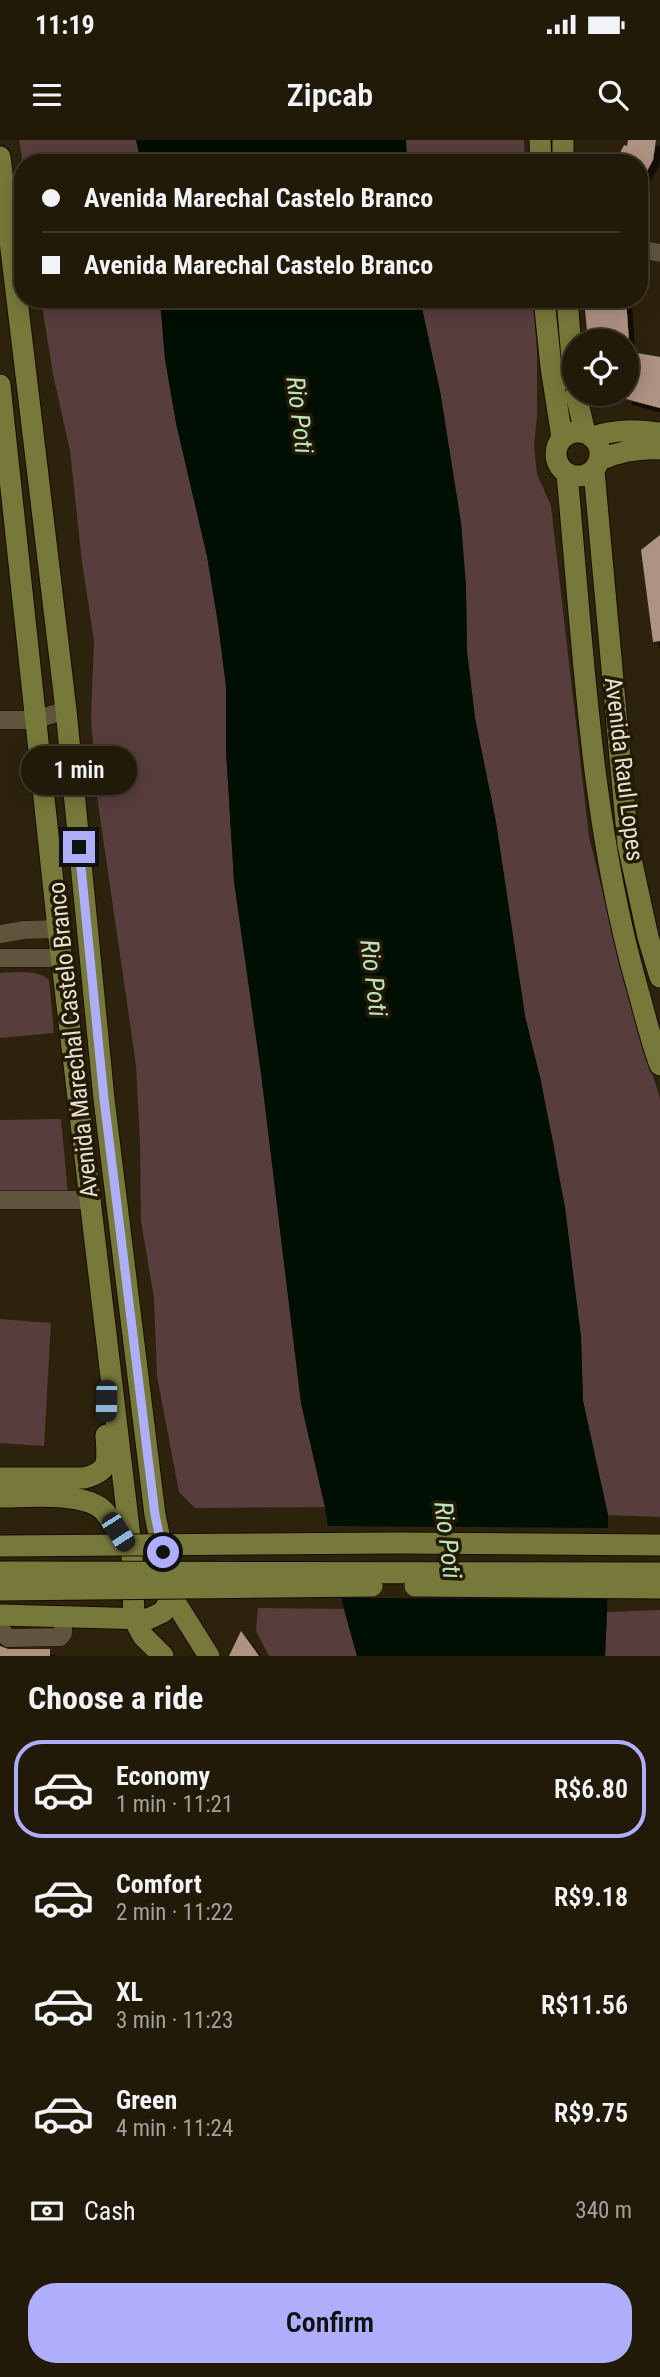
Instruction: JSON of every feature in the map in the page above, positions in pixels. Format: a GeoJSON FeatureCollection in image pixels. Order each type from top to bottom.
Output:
{"type":"FeatureCollection","features":[{"type":"Feature","properties":{"kind":"main road","name":"Avenida Marechal Castelo Branco"},"geometry":{"type":"LineString","coordinates":[[0,157],[14,276]]}},
{"type":"Feature","properties":{"kind":"main road","name":"Avenida Marechal Castelo Branco"},"geometry":{"type":"LineString","coordinates":[[18,308],[66,710],[104,1099],[155,1515],[172,1597],[209,1656]]}},
{"type":"Feature","properties":{"kind":"main road"},"geometry":{"type":"LineString","coordinates":[[545,308],[562,438]]}},
{"type":"Feature","properties":{"kind":"main road"},"geometry":{"type":"LineString","coordinates":[[568,308],[570,329]]}},
{"type":"Feature","properties":{"kind":"main road","name":"Avenida Marechal Castelo Branco"},"geometry":{"type":"LineString","coordinates":[[0,386],[4,446],[61,958],[92,1200],[132,1554],[134,1619]]}},
{"type":"Feature","properties":{"kind":"main road"},"geometry":{"type":"LineString","coordinates":[[0,386],[27,387]]}},
{"type":"Feature","properties":{"kind":"main road"},"geometry":{"type":"LineString","coordinates":[[580,406],[589,435],[599,447],[597,465]]}},
{"type":"Feature","properties":{"kind":"main road"},"geometry":{"type":"LineString","coordinates":[[660,433],[634,429],[589,435],[569,433],[556,447],[555,458],[559,467],[567,474],[586,476],[617,452],[641,448],[660,449]]}},
{"type":"Feature","properties":{"kind":"main road","name":"Avenida Raul Lopes"},"geometry":{"type":"LineString","coordinates":[[597,465],[628,845],[648,937],[660,976]]}},
{"type":"Feature","properties":{"kind":"main road","name":"Avenida Raul Lopes"},"geometry":{"type":"LineString","coordinates":[[567,474],[595,774],[607,851],[621,929],[660,1065]]}},
{"type":"Feature","properties":{"kind":"main road"},"geometry":{"type":"LineString","coordinates":[[75,1075],[101,1072]]}},
{"type":"Feature","properties":{"kind":"main road"},"geometry":{"type":"LineString","coordinates":[[79,1103],[104,1099]]}},
{"type":"Feature","properties":{"kind":"main road"},"geometry":{"type":"LineString","coordinates":[[0,1497],[100,1473],[105,1467],[109,1367]]}},
{"type":"Feature","properties":{"kind":"main road"},"geometry":{"type":"LineString","coordinates":[[0,1478],[45,1488],[92,1503],[103,1510],[132,1554]]}},
{"type":"Feature","properties":{"kind":"main road"},"geometry":{"type":"LineString","coordinates":[[0,1546],[380,1543],[660,1545]]}},
{"type":"Feature","properties":{"kind":"main road"},"geometry":{"type":"LineString","coordinates":[[0,1572],[660,1573]]}},
{"type":"Feature","properties":{"kind":"main road"},"geometry":{"type":"LineString","coordinates":[[0,1590],[390,1586],[660,1588]]}},
{"type":"Feature","properties":{"kind":"main road"},"geometry":{"type":"LineString","coordinates":[[0,1615],[148,1619],[159,1615],[172,1597]]}},
{"type":"Feature","properties":{"kind":"main road"},"geometry":{"type":"LineString","coordinates":[[134,1619],[143,1636],[163,1656]]}},
{"type":"Feature","properties":{"kind":"street"},"geometry":{"type":"LineString","coordinates":[[0,720],[35,720],[66,710]]}},
{"type":"Feature","properties":{"kind":"street"},"geometry":{"type":"LineString","coordinates":[[0,934],[58,929]]}},
{"type":"Feature","properties":{"kind":"street"},"geometry":{"type":"LineString","coordinates":[[0,958],[61,958]]}},
{"type":"Feature","properties":{"kind":"street"},"geometry":{"type":"LineString","coordinates":[[0,1200],[92,1200]]}},
{"type":"Feature","properties":{"kind":"shaded area"},"geometry":{"type":"Polygon","coordinates":[[[19,140],[136,140],[139,154],[21,154],[19,140]]]}},
{"type":"Feature","properties":{"kind":"shaded area"},"geometry":{"type":"Polygon","coordinates":[[[406,140],[524,140],[525,154],[407,154],[406,140]]]}},
{"type":"Feature","properties":{"kind":"shaded area"},"geometry":{"type":"Polygon","coordinates":[[[42,308],[161,308],[165,359],[176,423],[207,556],[218,623],[226,686],[226,750],[234,881],[261,1073],[301,1403],[325,1507],[195,1508],[179,1492],[157,1376],[154,1298],[141,1221],[136,1065],[97,796],[91,718],[94,641],[70,451],[53,374],[42,308]]]}},
{"type":"Feature","properties":{"kind":"shaded area"},"geometry":{"type":"Polygon","coordinates":[[[422,308],[534,308],[537,353],[534,446],[537,474],[551,506],[589,837],[627,991],[660,1099],[660,1517],[608,1515],[583,1401],[581,1337],[554,1145],[525,1016],[496,822],[475,718],[467,651],[461,523],[440,391],[422,308]]]}},
{"type":"Feature","properties":{"kind":"shaded area"},"geometry":{"type":"Polygon","coordinates":[[[0,973],[39,974],[49,980],[54,1033],[0,1038],[0,973]]]}},
{"type":"Feature","properties":{"kind":"shaded area"},"geometry":{"type":"Polygon","coordinates":[[[61,1119],[68,1194],[0,1195],[0,1120],[61,1119]]]}},
{"type":"Feature","properties":{"kind":"shaded area"},"geometry":{"type":"Polygon","coordinates":[[[0,1319],[51,1323],[44,1446],[0,1443],[0,1319]]]}},
{"type":"Feature","properties":{"kind":"shaded area"},"geometry":{"type":"Polygon","coordinates":[[[258,1608],[344,1609],[357,1656],[269,1656],[256,1631],[258,1608]]]}},
{"type":"Feature","properties":{"kind":"shaded area"},"geometry":{"type":"Polygon","coordinates":[[[660,1610],[660,1656],[605,1656],[607,1612],[660,1610]]]}},
{"type":"Feature","properties":{"kind":"water"},"geometry":{"type":"Polygon","coordinates":[[[136,140],[406,140],[407,154],[139,154],[136,140]]]}},
{"type":"Feature","properties":{"kind":"water","name":"Rio Poti"},"geometry":{"type":"Polygon","coordinates":[[[161,308],[422,308],[440,391],[461,523],[467,651],[475,718],[496,822],[525,1016],[541,1081],[565,1207],[581,1337],[583,1401],[608,1515],[605,1656],[357,1656],[344,1609],[325,1507],[301,1403],[261,1073],[234,881],[226,750],[226,686],[218,623],[207,556],[176,423],[165,359],[161,308]]]}},
{"type":"Feature","properties":{"kind":"pier"},"geometry":{"type":"Polygon","coordinates":[[[324,1526],[611,1528],[611,1599],[338,1598],[324,1526]]]}},
{"type":"Feature","properties":{"kind":"building"},"geometry":{"type":"Polygon","coordinates":[[[628,140],[656,140],[653,160],[648,169],[648,154],[620,154],[624,145],[627,146],[628,140]]]}},
{"type":"Feature","properties":{"kind":"building"},"geometry":{"type":"Polygon","coordinates":[[[585,308],[627,308],[628,329],[587,329],[585,308]]]}},
{"type":"Feature","properties":{"kind":"building"},"geometry":{"type":"Polygon","coordinates":[[[639,353],[660,357],[660,408],[639,402],[639,353]]]}},
{"type":"Feature","properties":{"kind":"building"},"geometry":{"type":"Polygon","coordinates":[[[660,535],[660,641],[653,642],[641,550],[660,535]]]}},
{"type":"Feature","properties":{"kind":"building"},"geometry":{"type":"Polygon","coordinates":[[[241,1631],[259,1656],[229,1656],[241,1631]]]}},
{"type":"Feature","properties":{"kind":"building"},"geometry":{"type":"Polygon","coordinates":[[[0,1646],[8,1649],[50,1649],[50,1656],[0,1656],[0,1646]]]}},
{"type":"Feature","properties":{"kind":"route"},"geometry":{"type":"LineString","coordinates":[[79,847],[104,1099],[155,1515],[163,1552]]}}]}
